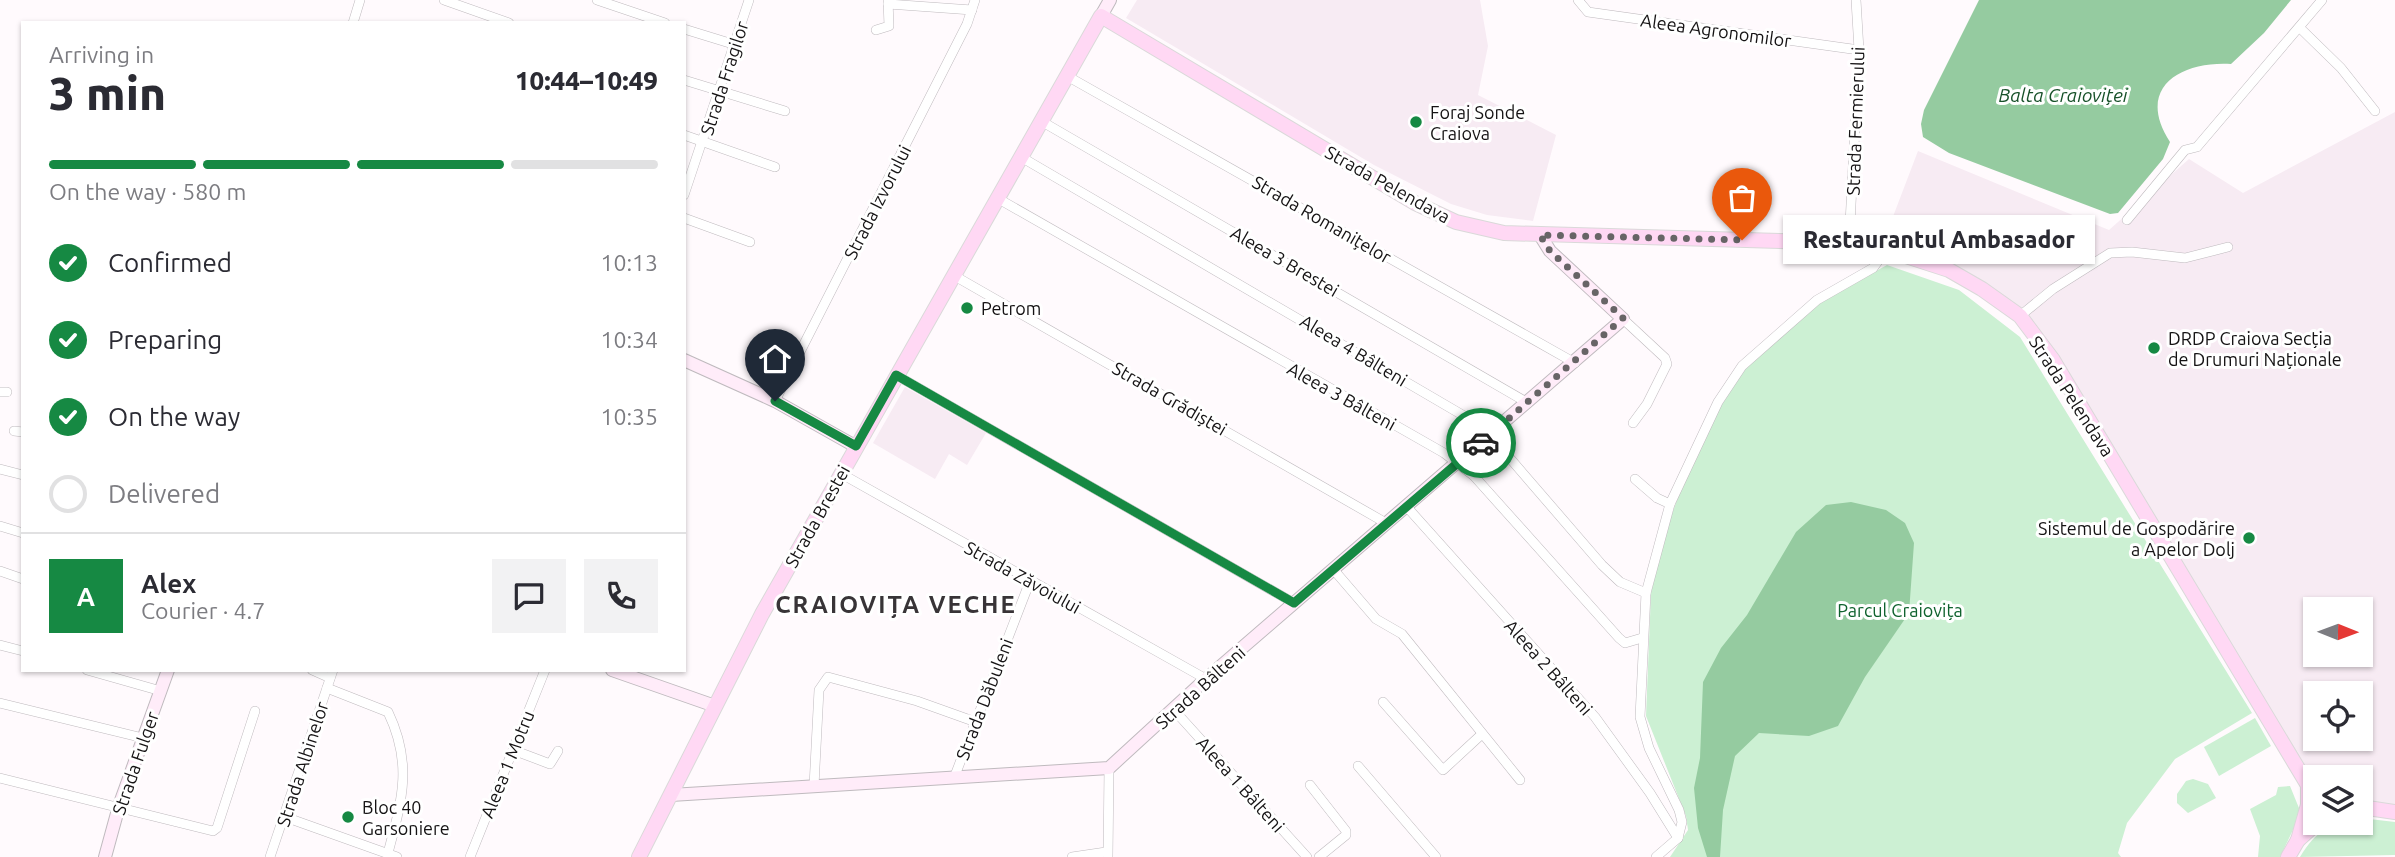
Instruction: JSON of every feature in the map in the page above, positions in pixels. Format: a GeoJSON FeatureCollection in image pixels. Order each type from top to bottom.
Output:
{"type":"FeatureCollection","features":[{"type":"Feature","properties":{"kind":"main road","name":"Strada Brestei"},"geometry":{"type":"LineString","coordinates":[[639,857],[715,706],[841,473],[1101,16]]}},
{"type":"Feature","properties":{"kind":"main road","name":"Strada Pelendava"},"geometry":{"type":"LineString","coordinates":[[1101,16],[1415,203],[1455,222],[1504,233],[1540,235],[1849,243],[1887,249],[1950,270],[2020,316],[2060,372],[2232,656],[2303,779]]}},
{"type":"Feature","properties":{"kind":"main road"},"geometry":{"type":"LineString","coordinates":[[2373,809],[2395,812]]}},
{"type":"Feature","properties":{"kind":"main road","name":"Strada Pelendava"},"geometry":{"type":"LineString","coordinates":[[2288,857],[2298,840],[2303,822]]}},
{"type":"Feature","properties":{"kind":"main road","name":"Strada Pelendava"},"geometry":{"type":"LineString","coordinates":[[2298,840],[2304,835]]}},
{"type":"Feature","properties":{"kind":"street"},"geometry":{"type":"LineString","coordinates":[[354,21],[360,0]]}},
{"type":"Feature","properties":{"kind":"street"},"geometry":{"type":"LineString","coordinates":[[444,0],[503,21]]}},
{"type":"Feature","properties":{"kind":"street"},"geometry":{"type":"LineString","coordinates":[[597,0],[659,21]]}},
{"type":"Feature","properties":{"kind":"street","name":"Strada Fragilor"},"geometry":{"type":"LineString","coordinates":[[686,187],[749,0]]}},
{"type":"Feature","properties":{"kind":"street","name":"Strada Brestei"},"geometry":{"type":"LineString","coordinates":[[1101,16],[1110,0]]}},
{"type":"Feature","properties":{"kind":"street","name":"Aleea Agronomilor"},"geometry":{"type":"LineString","coordinates":[[1578,0],[1588,12],[1596,14],[1859,50]]}},
{"type":"Feature","properties":{"kind":"street","name":"Strada Fermierului"},"geometry":{"type":"LineString","coordinates":[[1849,243],[1859,50],[1856,0]]}},
{"type":"Feature","properties":{"kind":"street"},"geometry":{"type":"LineString","coordinates":[[2127,220],[2185,150],[2197,147],[2301,29],[2322,0]]}},
{"type":"Feature","properties":{"kind":"street"},"geometry":{"type":"LineString","coordinates":[[876,30],[889,26],[888,2],[974,5]]}},
{"type":"Feature","properties":{"kind":"street","name":"Strada Izvorului"},"geometry":{"type":"LineString","coordinates":[[775,401],[974,5]]}},
{"type":"Feature","properties":{"kind":"street"},"geometry":{"type":"LineString","coordinates":[[2301,29],[2341,68],[2375,111]]}},
{"type":"Feature","properties":{"kind":"street"},"geometry":{"type":"LineString","coordinates":[[686,30],[736,45]]}},
{"type":"Feature","properties":{"kind":"street","name":"Strada Romanițelor"},"geometry":{"type":"LineString","coordinates":[[1067,76],[1575,363]]}},
{"type":"Feature","properties":{"kind":"street"},"geometry":{"type":"LineString","coordinates":[[686,81],[785,111]]}},
{"type":"Feature","properties":{"kind":"street","name":"Aleea 3 Brestei"},"geometry":{"type":"LineString","coordinates":[[1041,121],[1528,403]]}},
{"type":"Feature","properties":{"kind":"street"},"geometry":{"type":"LineString","coordinates":[[686,136],[775,167]]}},
{"type":"Feature","properties":{"kind":"street","name":"Aleea 4 Bâlteni"},"geometry":{"type":"LineString","coordinates":[[1021,157],[1482,427],[1602,565],[1620,582],[1646,593]]}},
{"type":"Feature","properties":{"kind":"street","name":"Aleea 3 Bâlteni"},"geometry":{"type":"LineString","coordinates":[[997,198],[1458,463],[1474,476],[1619,638],[1625,643],[1642,638]]}},
{"type":"Feature","properties":{"kind":"street"},"geometry":{"type":"LineString","coordinates":[[686,219],[750,242]]}},
{"type":"Feature","properties":{"kind":"street"},"geometry":{"type":"LineString","coordinates":[[1540,235],[1550,251],[1665,358],[1667,364],[1647,404],[1633,423]]}},
{"type":"Feature","properties":{"kind":"street"},"geometry":{"type":"LineString","coordinates":[[2020,316],[2053,289],[2110,253],[2132,251],[2185,258],[2228,247]]}},
{"type":"Feature","properties":{"kind":"street"},"geometry":{"type":"LineString","coordinates":[[1656,857],[1678,838],[1682,822],[1679,810],[1649,748],[1640,717],[1646,593],[1670,504],[1718,402],[1742,366],[1817,300],[1873,268],[1887,249]]}},
{"type":"Feature","properties":{"kind":"street","name":"Strada Grădiștei"},"geometry":{"type":"LineString","coordinates":[[953,275],[1386,523]]}},
{"type":"Feature","properties":{"kind":"street","name":"Strada Bâlteni"},"geometry":{"type":"LineString","coordinates":[[1109,768],[1206,679],[1575,363],[1623,318]]}},
{"type":"Feature","properties":{"kind":"street"},"geometry":{"type":"LineString","coordinates":[[686,361],[775,401],[856,446]]}},
{"type":"Feature","properties":{"kind":"street"},"geometry":{"type":"LineString","coordinates":[[896,375],[1294,603]]}},
{"type":"Feature","properties":{"kind":"street"},"geometry":{"type":"LineString","coordinates":[[0,469],[21,474]]}},
{"type":"Feature","properties":{"kind":"street","name":"Strada Zăvoiului"},"geometry":{"type":"LineString","coordinates":[[841,473],[1206,679]]}},
{"type":"Feature","properties":{"kind":"street"},"geometry":{"type":"LineString","coordinates":[[1635,479],[1657,498],[1670,504]]}},
{"type":"Feature","properties":{"kind":"street","name":"Aleea 2 Bâlteni"},"geometry":{"type":"LineString","coordinates":[[1406,506],[1595,717],[1650,793],[1678,838]]}},
{"type":"Feature","properties":{"kind":"street"},"geometry":{"type":"LineString","coordinates":[[0,526],[21,532]]}},
{"type":"Feature","properties":{"kind":"street"},"geometry":{"type":"LineString","coordinates":[[1333,569],[1376,619],[1402,634],[1520,780]]}},
{"type":"Feature","properties":{"kind":"street"},"geometry":{"type":"LineString","coordinates":[[0,571],[21,578]]}},
{"type":"Feature","properties":{"kind":"street","name":"Strada Dăbuleni"},"geometry":{"type":"LineString","coordinates":[[954,778],[973,722],[1030,581]]}},
{"type":"Feature","properties":{"kind":"street"},"geometry":{"type":"LineString","coordinates":[[0,645],[21,650]]}},
{"type":"Feature","properties":{"kind":"street"},"geometry":{"type":"LineString","coordinates":[[94,672],[161,691]]}},
{"type":"Feature","properties":{"kind":"street","name":"Strada Fulger"},"geometry":{"type":"LineString","coordinates":[[105,857],[119,806],[167,672]]}},
{"type":"Feature","properties":{"kind":"street","name":"Aleea 1 Motru"},"geometry":{"type":"LineString","coordinates":[[470,857],[544,672]]}},
{"type":"Feature","properties":{"kind":"street"},"geometry":{"type":"LineString","coordinates":[[618,672],[715,706]]}},
{"type":"Feature","properties":{"kind":"street"},"geometry":{"type":"LineString","coordinates":[[814,786],[819,690],[828,677],[918,701],[973,722]]}},
{"type":"Feature","properties":{"kind":"street"},"geometry":{"type":"LineString","coordinates":[[285,817],[393,855],[404,754],[394,723],[388,712],[330,679]]}},
{"type":"Feature","properties":{"kind":"street","name":"Strada Albinelor"},"geometry":{"type":"LineString","coordinates":[[270,857],[330,679]]}},
{"type":"Feature","properties":{"kind":"street"},"geometry":{"type":"LineString","coordinates":[[1383,702],[1443,770],[1482,734]]}},
{"type":"Feature","properties":{"kind":"street"},"geometry":{"type":"LineString","coordinates":[[0,703],[143,738]]}},
{"type":"Feature","properties":{"kind":"street","name":"Aleea 1 Bâlteni"},"geometry":{"type":"LineString","coordinates":[[1174,710],[1307,857]]}},
{"type":"Feature","properties":{"kind":"street"},"geometry":{"type":"LineString","coordinates":[[0,778],[213,831],[217,828],[254,711]]}},
{"type":"Feature","properties":{"kind":"street"},"geometry":{"type":"LineString","coordinates":[[513,750],[550,764],[558,751]]}},
{"type":"Feature","properties":{"kind":"street"},"geometry":{"type":"LineString","coordinates":[[1358,766],[1436,857]]}},
{"type":"Feature","properties":{"kind":"street"},"geometry":{"type":"LineString","coordinates":[[671,795],[1109,768],[1107,855],[1072,857]]}},
{"type":"Feature","properties":{"kind":"street"},"geometry":{"type":"LineString","coordinates":[[1310,785],[1346,831],[1346,835],[1319,857]]}},
{"type":"Feature","properties":{"kind":"shaded area","name":"Foraj Sonde Craiova"},"geometry":{"type":"Polygon","coordinates":[[[1137,0],[1480,0],[1488,46],[1478,95],[1556,135],[1533,221],[1487,215],[1451,204],[1374,165],[1126,18],[1137,0]]]}},
{"type":"Feature","properties":{"kind":"shaded area"},"geometry":{"type":"Polygon","coordinates":[[[2395,112],[2395,806],[2373,803],[2373,765],[2303,765],[2303,770],[2020,316],[1983,289],[1881,248],[1918,151],[2109,230],[2189,159],[2243,193],[2395,112]]]}},
{"type":"Feature","properties":{"kind":"shaded area"},"geometry":{"type":"Polygon","coordinates":[[[905,387],[986,433],[967,465],[949,454],[935,479],[873,443],[905,387]]]}},
{"type":"Feature","properties":{"kind":"green space","name":"Parcul Craiovița"},"geometry":{"type":"Polygon","coordinates":[[[1887,265],[1959,290],[2020,337],[2252,713],[2175,759],[2127,823],[2118,853],[2121,857],[1670,857],[1688,830],[1686,816],[1646,716],[1651,593],[1659,553],[1674,508],[1686,476],[1722,404],[1746,368],[1822,301],[1887,265]]]}},
{"type":"Feature","properties":{"kind":"green space"},"geometry":{"type":"Polygon","coordinates":[[[2255,718],[2271,746],[2219,776],[2204,747],[2255,718]]]}},
{"type":"Feature","properties":{"kind":"green space"},"geometry":{"type":"Polygon","coordinates":[[[2193,779],[2208,784],[2216,798],[2188,813],[2177,803],[2177,794],[2186,781],[2193,779]]]}},
{"type":"Feature","properties":{"kind":"green space"},"geometry":{"type":"Polygon","coordinates":[[[2290,786],[2301,813],[2280,857],[2258,857],[2260,836],[2250,809],[2276,795],[2278,787],[2290,786]]]}},
{"type":"Feature","properties":{"kind":"green space"},"geometry":{"type":"Polygon","coordinates":[[[2373,819],[2395,822],[2395,855],[2300,857],[2317,835],[2373,835],[2373,819]]]}},
{"type":"Feature","properties":{"kind":"water","name":"Balta Craioviței"},"geometry":{"type":"Polygon","coordinates":[[[1979,0],[2291,0],[2264,33],[2231,64],[2195,67],[2168,82],[2160,93],[2158,107],[2160,123],[2170,142],[2163,159],[2118,213],[2110,214],[1949,153],[1923,137],[1921,124],[1924,110],[1979,0]]]}},
{"type":"Feature","properties":{"kind":"water"},"geometry":{"type":"Polygon","coordinates":[[[1851,502],[1886,510],[1905,523],[1914,543],[1909,613],[1865,677],[1838,726],[1809,736],[1759,733],[1735,756],[1723,810],[1720,857],[1707,857],[1698,828],[1694,788],[1700,758],[1703,682],[1721,648],[1747,615],[1796,532],[1826,505],[1851,502]]]}},
{"type":"Feature","properties":{"kind":"way so far"},"geometry":{"type":"LineString","coordinates":[[1481,443],[1623,318],[1550,251],[1540,235],[1742,240]]}},
{"type":"Feature","properties":{"kind":"place","name":"Foraj Sonde Craiova"},"geometry":{"type":"Point","coordinates":[1416,122]}},
{"type":"Feature","properties":{"kind":"place","name":"Restaurantul Ambasador"},"geometry":{"type":"Point","coordinates":[1742,240]}},
{"type":"Feature","properties":{"kind":"place","name":"Petrom"},"geometry":{"type":"Point","coordinates":[967,308]}},
{"type":"Feature","properties":{"kind":"place","name":"DRDP Craiova Secția de Drumuri Naționale"},"geometry":{"type":"Point","coordinates":[2154,348]}},
{"type":"Feature","properties":{"kind":"place","name":"Sistemul de Gospodărire a Apelor Dolj"},"geometry":{"type":"Point","coordinates":[2249,538]}},
{"type":"Feature","properties":{"kind":"place","name":"Bloc 40 Garsoniere"},"geometry":{"type":"Point","coordinates":[348,817]}},
{"type":"Feature","properties":{"kind":"district","name":"CRAIOVIȚA VECHE"},"geometry":{"type":"Point","coordinates":[896,604]}},
{"type":"Feature","properties":{"kind":"route"},"geometry":{"type":"LineString","coordinates":[[775,401],[856,446],[896,375],[1157,522],[1294,603],[1481,443]]}}]}
